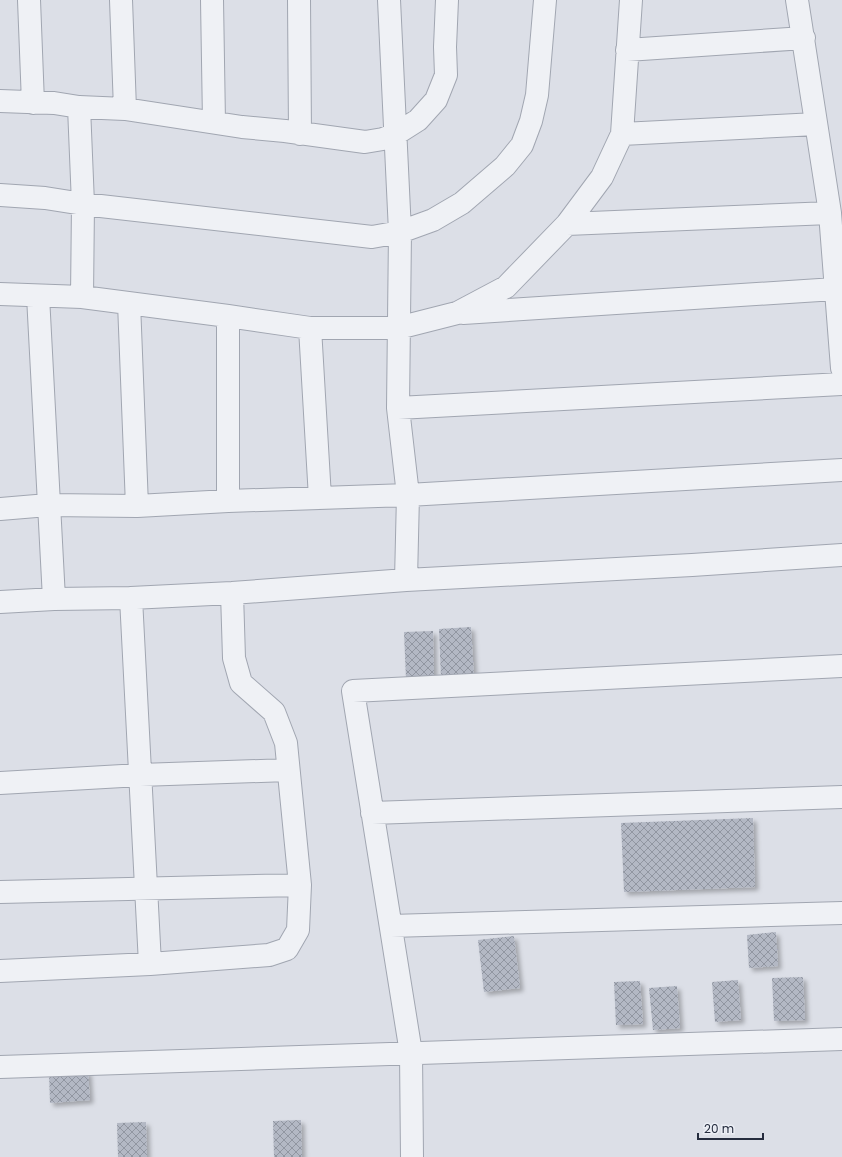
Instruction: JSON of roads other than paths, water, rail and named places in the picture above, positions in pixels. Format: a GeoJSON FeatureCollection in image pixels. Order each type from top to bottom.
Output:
{"type":"FeatureCollection","features":[{"type":"Feature","properties":{"kind":"street"},"geometry":{"type":"LineString","coordinates":[[29,0],[33,103]]}},
{"type":"Feature","properties":{"kind":"street"},"geometry":{"type":"LineString","coordinates":[[121,0],[125,109]]}},
{"type":"Feature","properties":{"kind":"street"},"geometry":{"type":"LineString","coordinates":[[212,0],[214,122]]}},
{"type":"Feature","properties":{"kind":"street"},"geometry":{"type":"LineString","coordinates":[[299,0],[300,134]]}},
{"type":"Feature","properties":{"kind":"street"},"geometry":{"type":"LineString","coordinates":[[389,0],[400,232],[398,408],[408,495],[406,580]]}},
{"type":"Feature","properties":{"kind":"street"},"geometry":{"type":"LineString","coordinates":[[0,101],[54,103],[80,107],[125,109],[242,127],[365,142],[384,139],[396,134],[418,120],[436,100],[446,75],[445,47],[447,0]]}},
{"type":"Feature","properties":{"kind":"street"},"geometry":{"type":"LineString","coordinates":[[0,195],[45,198],[83,204],[372,237],[400,232],[433,220],[462,204],[505,166],[522,145],[531,121],[537,95],[544,0]]}},
{"type":"Feature","properties":{"kind":"street"},"geometry":{"type":"LineString","coordinates":[[457,313],[506,287],[567,224],[602,177],[622,134],[631,0]]}},
{"type":"Feature","properties":{"kind":"street"},"geometry":{"type":"LineString","coordinates":[[797,0],[830,213],[842,368]]}},
{"type":"Feature","properties":{"kind":"street"},"geometry":{"type":"LineString","coordinates":[[627,50],[804,38]]}},
{"type":"Feature","properties":{"kind":"street"},"geometry":{"type":"LineString","coordinates":[[80,107],[83,204],[82,297]]}},
{"type":"Feature","properties":{"kind":"street"},"geometry":{"type":"LineString","coordinates":[[622,134],[816,124]]}},
{"type":"Feature","properties":{"kind":"street"},"geometry":{"type":"LineString","coordinates":[[567,224],[830,213]]}},
{"type":"Feature","properties":{"kind":"street"},"geometry":{"type":"LineString","coordinates":[[0,294],[82,297],[310,328],[398,328],[457,313],[836,289]]}},
{"type":"Feature","properties":{"kind":"street"},"geometry":{"type":"LineString","coordinates":[[38,296],[54,599]]}},
{"type":"Feature","properties":{"kind":"street"},"geometry":{"type":"LineString","coordinates":[[129,304],[137,506]]}},
{"type":"Feature","properties":{"kind":"street"},"geometry":{"type":"LineString","coordinates":[[228,316],[228,501]]}},
{"type":"Feature","properties":{"kind":"street"},"geometry":{"type":"LineString","coordinates":[[310,328],[320,498]]}},
{"type":"Feature","properties":{"kind":"street"},"geometry":{"type":"LineString","coordinates":[[398,408],[842,384]]}},
{"type":"Feature","properties":{"kind":"street"},"geometry":{"type":"LineString","coordinates":[[0,509],[48,506],[137,506],[228,501],[408,495],[842,470]]}},
{"type":"Feature","properties":{"kind":"street"},"geometry":{"type":"LineString","coordinates":[[0,602],[232,593],[406,580],[692,565],[842,555]]}},
{"type":"Feature","properties":{"kind":"street"},"geometry":{"type":"LineString","coordinates":[[0,971],[150,964],[270,954],[287,949],[298,930],[300,885],[286,743],[274,712],[241,684],[234,658],[232,593]]}},
{"type":"Feature","properties":{"kind":"street"},"geometry":{"type":"LineString","coordinates":[[131,598],[150,964]]}},
{"type":"Feature","properties":{"kind":"street"},"geometry":{"type":"LineString","coordinates":[[412,1157],[411,1053],[353,692],[842,666]]}},
{"type":"Feature","properties":{"kind":"street"},"geometry":{"type":"LineString","coordinates":[[0,783],[140,775],[288,770]]}},
{"type":"Feature","properties":{"kind":"street"},"geometry":{"type":"LineString","coordinates":[[372,813],[842,797]]}},
{"type":"Feature","properties":{"kind":"street"},"geometry":{"type":"LineString","coordinates":[[0,892],[146,887],[300,885]]}},
{"type":"Feature","properties":{"kind":"street"},"geometry":{"type":"LineString","coordinates":[[391,926],[842,913]]}},
{"type":"Feature","properties":{"kind":"street"},"geometry":{"type":"LineString","coordinates":[[0,1067],[842,1039]]}}]}
